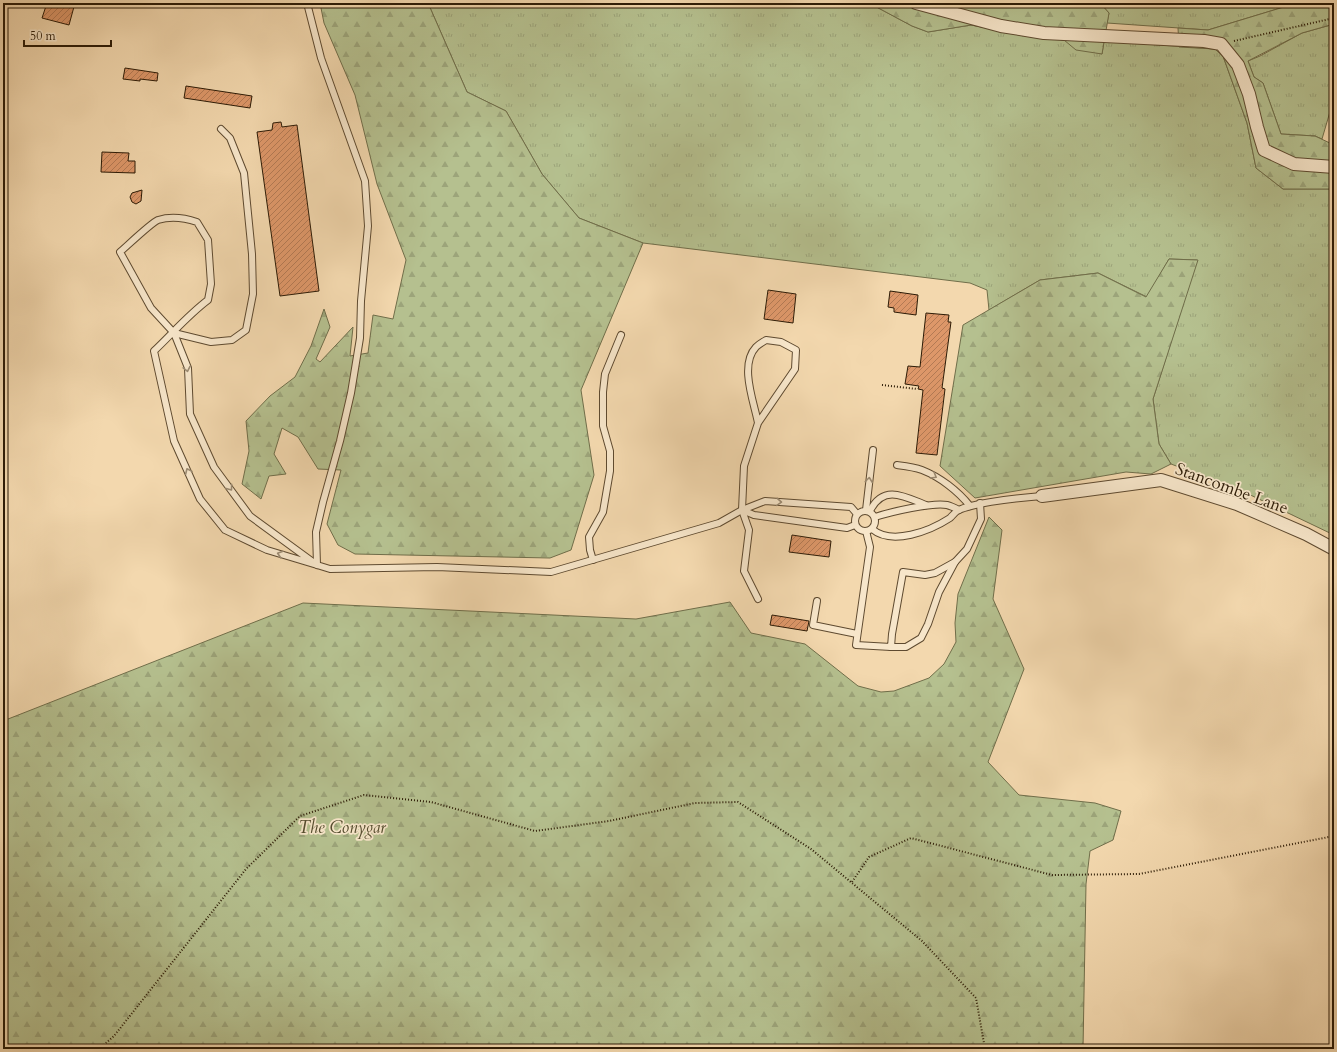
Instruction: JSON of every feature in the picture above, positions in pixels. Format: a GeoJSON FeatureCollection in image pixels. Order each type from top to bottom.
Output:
{"type":"FeatureCollection","features":[{"type":"Feature","properties":{"kind":"street"},"geometry":{"type":"LineString","coordinates":[[916,3],[1001,26],[1044,33],[1204,41],[1221,44],[1238,65],[1249,94],[1264,150],[1294,164],[1334,167]]}},
{"type":"Feature","properties":{"kind":"street","name":"Stancombe Lane"},"geometry":{"type":"LineString","coordinates":[[1042,496],[1161,480],[1237,504],[1306,534],[1334,549]]}},
{"type":"Feature","properties":{"kind":"lane"},"geometry":{"type":"LineString","coordinates":[[307,3],[321,58],[365,182],[368,226],[361,301],[360,338],[351,393],[342,434],[316,532],[317,565]]}},
{"type":"Feature","properties":{"kind":"lane"},"geometry":{"type":"LineString","coordinates":[[174,333],[212,342],[232,340],[246,330],[253,294],[252,254],[244,173],[230,138],[220,128]]}},
{"type":"Feature","properties":{"kind":"lane"},"geometry":{"type":"LineString","coordinates":[[317,565],[250,516],[214,466],[190,414],[188,368],[174,333],[151,308],[120,252],[157,220],[175,218],[198,222],[208,240],[211,284],[208,300],[195,310],[174,333],[154,351],[174,441],[200,499],[225,530],[267,550],[330,569],[437,567],[551,572],[720,523],[742,510],[765,501],[851,507],[857,514]]}},
{"type":"Feature","properties":{"kind":"lane"},"geometry":{"type":"LineString","coordinates":[[593,560],[590,550],[589,537],[603,512],[610,471],[610,451],[603,426],[602,392],[605,374],[621,336]]}},
{"type":"Feature","properties":{"kind":"lane"},"geometry":{"type":"LineString","coordinates":[[758,423],[747,376],[749,361],[755,348],[766,340],[781,342],[796,350],[795,369],[758,423],[744,466],[742,510],[749,530],[744,571],[758,599]]}},
{"type":"Feature","properties":{"kind":"lane"},"geometry":{"type":"LineString","coordinates":[[868,511],[873,450]]}},
{"type":"Feature","properties":{"kind":"lane"},"geometry":{"type":"LineString","coordinates":[[897,465],[921,469],[936,476],[962,497],[970,506]]}},
{"type":"Feature","properties":{"kind":"lane"},"geometry":{"type":"LineString","coordinates":[[868,511],[880,497],[887,494],[905,496],[926,505]]}},
{"type":"Feature","properties":{"kind":"lane"},"geometry":{"type":"LineString","coordinates":[[955,562],[939,592],[928,624],[921,638],[906,647],[856,645],[870,547],[869,530],[876,523],[875,517],[868,511],[861,511],[857,514],[855,525],[860,530],[869,530],[884,536],[896,537],[917,533],[940,523],[959,510],[970,506],[1042,496]]}},
{"type":"Feature","properties":{"kind":"lane"},"geometry":{"type":"LineString","coordinates":[[892,647],[892,634],[903,572],[925,575],[935,573],[955,562],[968,549],[981,519],[980,504]]}},
{"type":"Feature","properties":{"kind":"lane"},"geometry":{"type":"LineString","coordinates":[[875,517],[926,505],[947,505],[959,510]]}},
{"type":"Feature","properties":{"kind":"lane"},"geometry":{"type":"LineString","coordinates":[[742,510],[754,515],[847,528],[855,525]]}},
{"type":"Feature","properties":{"kind":"lane"},"geometry":{"type":"LineString","coordinates":[[817,601],[813,625],[857,634]]}},
{"type":"Feature","properties":{"kind":"path"},"geometry":{"type":"LineString","coordinates":[[1221,44],[1334,18]]}},
{"type":"Feature","properties":{"kind":"path"},"geometry":{"type":"LineString","coordinates":[[882,385],[917,389]]}},
{"type":"Feature","properties":{"kind":"path"},"geometry":{"type":"LineString","coordinates":[[99,1049],[114,1036],[246,869],[300,816],[364,795],[431,802],[535,831],[609,821],[695,803],[738,802],[811,849],[922,941],[976,998],[985,1049]]}},
{"type":"Feature","properties":{"kind":"path"},"geometry":{"type":"LineString","coordinates":[[852,882],[869,857],[911,838],[1052,875],[1139,874],[1334,836]]}},
{"type":"Feature","properties":{"kind":"green space"},"geometry":{"type":"Polygon","coordinates":[[[320,3],[428,3],[467,92],[506,111],[542,174],[579,218],[643,243],[581,390],[594,475],[571,550],[550,558],[355,554],[338,545],[327,524],[341,470],[318,469],[298,437],[282,428],[274,454],[286,474],[269,476],[261,499],[242,484],[249,451],[246,421],[270,396],[295,377],[311,346],[324,309],[330,327],[316,359],[320,362],[353,327],[350,356],[368,353],[373,315],[393,319],[406,260],[377,184],[355,95],[324,23],[320,3]]]}},
{"type":"Feature","properties":{"kind":"green space"},"geometry":{"type":"Polygon","coordinates":[[[428,3],[869,3],[912,26],[928,32],[971,25],[1064,40],[1102,54],[1104,41],[1215,49],[1223,56],[1247,123],[1256,168],[1283,189],[1334,189],[1334,535],[1240,490],[1171,464],[1159,444],[1153,399],[1197,260],[1169,259],[1147,297],[1098,273],[1040,280],[989,310],[987,290],[970,283],[643,243],[579,218],[542,174],[506,111],[467,92],[428,3]]]}},
{"type":"Feature","properties":{"kind":"green space"},"geometry":{"type":"Polygon","coordinates":[[[869,3],[1100,3],[1109,13],[1102,54],[1076,50],[1064,40],[971,25],[928,32],[912,26],[869,3]]]}},
{"type":"Feature","properties":{"kind":"green space"},"geometry":{"type":"Polygon","coordinates":[[[1100,3],[1297,3],[1208,30],[1107,23],[1109,13],[1100,3]]]}},
{"type":"Feature","properties":{"kind":"green space"},"geometry":{"type":"Polygon","coordinates":[[[1297,3],[1334,3],[1334,24],[1302,33],[1248,61],[1254,77],[1263,83],[1281,134],[1315,136],[1334,145],[1334,189],[1283,189],[1256,168],[1247,123],[1223,56],[1215,49],[1179,47],[1178,28],[1208,30],[1297,3]]]}},
{"type":"Feature","properties":{"kind":"green space"},"geometry":{"type":"Polygon","coordinates":[[[1334,24],[1334,98],[1322,139],[1315,136],[1281,134],[1263,83],[1254,77],[1248,61],[1302,33],[1334,24]]]}},
{"type":"Feature","properties":{"kind":"green space"},"geometry":{"type":"Polygon","coordinates":[[[1169,259],[1198,260],[1153,399],[1159,444],[1171,464],[1151,474],[1126,472],[975,498],[940,466],[963,325],[1040,280],[1098,273],[1146,297],[1169,259]]]}},
{"type":"Feature","properties":{"kind":"green space","name":"The Conygar"},"geometry":{"type":"Polygon","coordinates":[[[989,517],[1002,530],[993,599],[1024,669],[988,762],[1019,795],[1095,803],[1121,811],[1113,840],[1090,851],[1086,884],[1083,1049],[3,1049],[3,721],[303,603],[636,619],[730,602],[751,633],[805,644],[858,686],[881,692],[894,691],[929,678],[944,664],[956,642],[955,623],[958,594],[989,517]]]}},
{"type":"Feature","properties":{"kind":"building"},"geometry":{"type":"Polygon","coordinates":[[[47,3],[75,3],[69,25],[42,18],[47,3]]]}},
{"type":"Feature","properties":{"kind":"building"},"geometry":{"type":"Polygon","coordinates":[[[125,68],[158,73],[157,81],[123,79],[125,68]]]}},
{"type":"Feature","properties":{"kind":"building"},"geometry":{"type":"Polygon","coordinates":[[[186,86],[252,96],[250,108],[184,98],[186,86]]]}},
{"type":"Feature","properties":{"kind":"building"},"geometry":{"type":"Polygon","coordinates":[[[281,122],[282,127],[297,125],[319,291],[280,296],[257,132],[272,130],[273,123],[281,122]]]}},
{"type":"Feature","properties":{"kind":"building"},"geometry":{"type":"Polygon","coordinates":[[[102,152],[129,153],[128,161],[135,161],[135,173],[101,172],[102,152]]]}},
{"type":"Feature","properties":{"kind":"building"},"geometry":{"type":"Polygon","coordinates":[[[142,190],[141,201],[136,204],[132,202],[130,197],[132,193],[142,190]]]}},
{"type":"Feature","properties":{"kind":"building"},"geometry":{"type":"Polygon","coordinates":[[[768,290],[796,294],[793,323],[764,319],[768,290]]]}},
{"type":"Feature","properties":{"kind":"building"},"geometry":{"type":"Polygon","coordinates":[[[890,291],[918,295],[916,315],[894,312],[894,308],[888,307],[890,291]]]}},
{"type":"Feature","properties":{"kind":"building"},"geometry":{"type":"Polygon","coordinates":[[[926,313],[949,315],[948,322],[951,322],[942,388],[945,389],[937,455],[916,453],[923,390],[918,389],[919,386],[905,384],[908,366],[920,367],[926,313]]]}},
{"type":"Feature","properties":{"kind":"building"},"geometry":{"type":"Polygon","coordinates":[[[792,535],[831,541],[829,557],[789,552],[792,535]]]}},
{"type":"Feature","properties":{"kind":"building"},"geometry":{"type":"Polygon","coordinates":[[[772,615],[809,621],[807,631],[770,625],[772,615]]]}}]}
